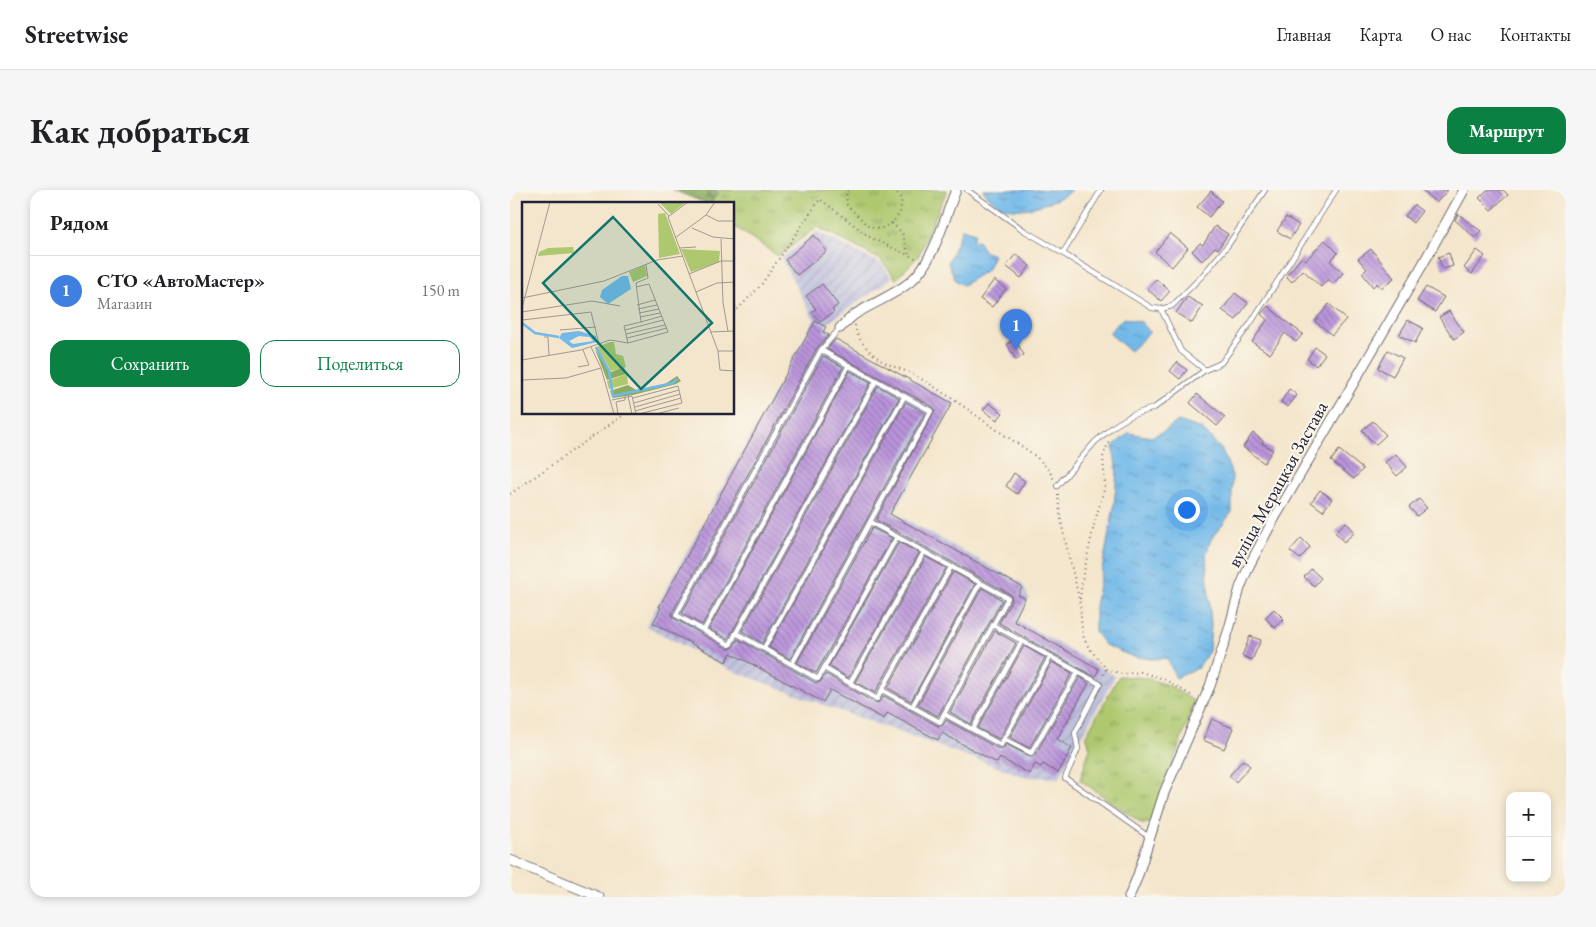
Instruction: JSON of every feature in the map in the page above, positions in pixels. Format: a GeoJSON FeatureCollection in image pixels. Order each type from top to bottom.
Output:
{"type":"FeatureCollection","features":[{"type":"Feature","properties":{"kind":"street"},"geometry":{"type":"LineString","coordinates":[[840,328],[854,316],[912,281],[926,262],[956,190]]}},
{"type":"Feature","properties":{"kind":"street","name":"вуліца Мерацкая Застава"},"geometry":{"type":"LineString","coordinates":[[1129,897],[1137,878],[1164,793],[1210,686],[1240,588],[1249,566],[1270,526],[1464,190]]}},
{"type":"Feature","properties":{"kind":"street"},"geometry":{"type":"LineString","coordinates":[[510,860],[599,897]]}},
{"type":"Feature","properties":{"kind":"lane"},"geometry":{"type":"LineString","coordinates":[[967,190],[1004,218],[1152,308],[1160,309],[1172,306],[1202,276],[1228,245],[1265,190]]}},
{"type":"Feature","properties":{"kind":"lane"},"geometry":{"type":"LineString","coordinates":[[1063,253],[1101,190]]}},
{"type":"Feature","properties":{"kind":"lane"},"geometry":{"type":"LineString","coordinates":[[1057,486],[1094,442],[1114,426],[1132,414],[1154,408],[1205,370],[1221,363],[1250,324],[1336,190]]}},
{"type":"Feature","properties":{"kind":"lane"},"geometry":{"type":"LineString","coordinates":[[1160,309],[1181,351],[1205,370]]}},
{"type":"Feature","properties":{"kind":"lane"},"geometry":{"type":"LineString","coordinates":[[840,328],[821,350],[676,615],[730,644],[876,380]]}},
{"type":"Feature","properties":{"kind":"lane"},"geometry":{"type":"LineString","coordinates":[[792,664],[931,411],[821,350]]}},
{"type":"Feature","properties":{"kind":"lane"},"geometry":{"type":"LineString","coordinates":[[704,630],[849,365]]}},
{"type":"Feature","properties":{"kind":"lane"},"geometry":{"type":"LineString","coordinates":[[764,648],[904,396]]}},
{"type":"Feature","properties":{"kind":"lane"},"geometry":{"type":"LineString","coordinates":[[870,522],[1008,598],[940,722],[882,690]]}},
{"type":"Feature","properties":{"kind":"lane"},"geometry":{"type":"LineString","coordinates":[[736,633],[818,679],[897,537]]}},
{"type":"Feature","properties":{"kind":"lane"},"geometry":{"type":"LineString","coordinates":[[850,683],[924,552]]}},
{"type":"Feature","properties":{"kind":"lane"},"geometry":{"type":"LineString","coordinates":[[824,668],[878,698],[951,567]]}},
{"type":"Feature","properties":{"kind":"lane"},"geometry":{"type":"LineString","coordinates":[[912,707],[980,583]]}},
{"type":"Feature","properties":{"kind":"lane"},"geometry":{"type":"LineString","coordinates":[[993,625],[1100,684],[1075,734],[1078,749],[1066,778],[1149,837]]}},
{"type":"Feature","properties":{"kind":"lane"},"geometry":{"type":"LineString","coordinates":[[973,729],[1022,641]]}},
{"type":"Feature","properties":{"kind":"lane"},"geometry":{"type":"LineString","coordinates":[[944,714],[1001,745],[1051,656]]}},
{"type":"Feature","properties":{"kind":"lane"},"geometry":{"type":"LineString","coordinates":[[1004,739],[1031,753],[1078,672]]}},
{"type":"Feature","properties":{"kind":"path"},"geometry":{"type":"LineString","coordinates":[[848,190],[846,192],[847,205],[869,227],[880,229],[892,223],[900,213],[902,199],[894,190]]}},
{"type":"Feature","properties":{"kind":"path"},"geometry":{"type":"LineString","coordinates":[[735,312],[761,285],[820,199],[871,238],[926,262]]}},
{"type":"Feature","properties":{"kind":"path"},"geometry":{"type":"LineString","coordinates":[[892,223],[902,233],[909,255]]}},
{"type":"Feature","properties":{"kind":"path"},"geometry":{"type":"LineString","coordinates":[[854,316],[856,332],[866,346],[880,359],[949,396],[1034,455],[1050,471],[1057,486],[1060,517],[1080,600],[1084,637],[1088,647],[1106,669],[1123,674],[1141,672],[1164,679],[1203,703]]}},
{"type":"Feature","properties":{"kind":"path"},"geometry":{"type":"LineString","coordinates":[[510,494],[624,415]]}},
{"type":"Feature","properties":{"kind":"path"},"geometry":{"type":"LineString","coordinates":[[1080,600],[1082,581],[1094,525],[1106,486],[1103,457],[1114,426]]}},
{"type":"Feature","properties":{"kind":"path"},"geometry":{"type":"LineString","coordinates":[[1100,684],[1106,669]]}},
{"type":"Feature","properties":{"kind":"shaded area"},"geometry":{"type":"Polygon","coordinates":[[[817,232],[882,264],[892,278],[825,325],[836,337],[954,403],[894,513],[1022,583],[1029,598],[1018,620],[1115,676],[1059,778],[1026,777],[826,706],[728,669],[646,626],[814,320],[817,321],[813,318],[781,258],[817,232]]]}},
{"type":"Feature","properties":{"kind":"green space"},"geometry":{"type":"Polygon","coordinates":[[[673,190],[718,190],[711,202],[703,202],[673,190]]]}},
{"type":"Feature","properties":{"kind":"green space"},"geometry":{"type":"Polygon","coordinates":[[[720,190],[947,190],[918,257],[896,279],[881,260],[818,227],[778,256],[735,227],[735,202],[711,202],[720,190]]]}},
{"type":"Feature","properties":{"kind":"green space"},"geometry":{"type":"Polygon","coordinates":[[[1119,676],[1147,678],[1170,686],[1195,702],[1151,823],[1143,824],[1080,780],[1090,748],[1086,735],[1119,676]]]}},
{"type":"Feature","properties":{"kind":"water"},"geometry":{"type":"Polygon","coordinates":[[[983,190],[1072,190],[1047,203],[1028,208],[1012,209],[997,203],[983,190]]]}},
{"type":"Feature","properties":{"kind":"water"},"geometry":{"type":"Polygon","coordinates":[[[962,229],[975,233],[972,241],[978,241],[985,252],[994,255],[987,270],[963,285],[956,281],[948,263],[962,229]]]}},
{"type":"Feature","properties":{"kind":"water"},"geometry":{"type":"Polygon","coordinates":[[[1123,318],[1141,322],[1150,332],[1130,351],[1109,333],[1123,318]]]}},
{"type":"Feature","properties":{"kind":"water"},"geometry":{"type":"Polygon","coordinates":[[[1178,421],[1202,429],[1222,450],[1232,475],[1232,512],[1211,539],[1206,554],[1211,625],[1209,651],[1198,668],[1176,678],[1167,658],[1151,659],[1131,656],[1105,645],[1095,632],[1095,606],[1114,507],[1117,472],[1113,446],[1129,433],[1151,437],[1165,431],[1178,421]]]}},
{"type":"Feature","properties":{"kind":"building"},"geometry":{"type":"Polygon","coordinates":[[[1422,190],[1448,190],[1436,203],[1422,190]]]}},
{"type":"Feature","properties":{"kind":"building"},"geometry":{"type":"Polygon","coordinates":[[[1487,190],[1503,190],[1508,195],[1491,210],[1479,198],[1487,190]]]}},
{"type":"Feature","properties":{"kind":"building"},"geometry":{"type":"Polygon","coordinates":[[[1211,191],[1222,201],[1209,217],[1197,207],[1211,191]]]}},
{"type":"Feature","properties":{"kind":"building"},"geometry":{"type":"Polygon","coordinates":[[[1414,205],[1422,211],[1413,223],[1405,216],[1414,205]]]}},
{"type":"Feature","properties":{"kind":"building"},"geometry":{"type":"Polygon","coordinates":[[[1458,214],[1481,231],[1475,238],[1455,220],[1458,214]]]}},
{"type":"Feature","properties":{"kind":"building"},"geometry":{"type":"Polygon","coordinates":[[[1286,217],[1299,225],[1290,239],[1277,231],[1286,217]]]}},
{"type":"Feature","properties":{"kind":"building"},"geometry":{"type":"Polygon","coordinates":[[[1215,226],[1228,234],[1218,249],[1215,247],[1202,261],[1192,251],[1200,243],[1203,245],[1215,226]]]}},
{"type":"Feature","properties":{"kind":"building"},"geometry":{"type":"Polygon","coordinates":[[[1170,233],[1188,248],[1172,267],[1155,252],[1170,233]]]}},
{"type":"Feature","properties":{"kind":"building"},"geometry":{"type":"Polygon","coordinates":[[[814,235],[827,251],[797,275],[785,260],[814,235]]]}},
{"type":"Feature","properties":{"kind":"building"},"geometry":{"type":"Polygon","coordinates":[[[1325,240],[1338,253],[1330,261],[1343,273],[1333,284],[1328,279],[1321,287],[1303,270],[1292,282],[1286,276],[1302,257],[1306,260],[1325,240]]]}},
{"type":"Feature","properties":{"kind":"building"},"geometry":{"type":"Polygon","coordinates":[[[1371,249],[1394,278],[1381,288],[1377,283],[1373,287],[1362,273],[1367,269],[1358,259],[1371,249]]]}},
{"type":"Feature","properties":{"kind":"building"},"geometry":{"type":"Polygon","coordinates":[[[1477,250],[1485,256],[1472,274],[1464,268],[1477,250]]]}},
{"type":"Feature","properties":{"kind":"building"},"geometry":{"type":"Polygon","coordinates":[[[1449,253],[1453,266],[1443,269],[1438,257],[1449,253]]]}},
{"type":"Feature","properties":{"kind":"building"},"geometry":{"type":"Polygon","coordinates":[[[1016,254],[1030,266],[1021,278],[1006,266],[1016,254]]]}},
{"type":"Feature","properties":{"kind":"building"},"geometry":{"type":"Polygon","coordinates":[[[1156,279],[1170,291],[1161,301],[1147,289],[1156,279]]]}},
{"type":"Feature","properties":{"kind":"building"},"geometry":{"type":"Polygon","coordinates":[[[994,280],[1006,289],[992,307],[980,299],[994,280]]]}},
{"type":"Feature","properties":{"kind":"building"},"geometry":{"type":"Polygon","coordinates":[[[822,284],[838,305],[832,310],[834,312],[820,322],[812,312],[816,309],[806,296],[822,284]]]}},
{"type":"Feature","properties":{"kind":"building"},"geometry":{"type":"Polygon","coordinates":[[[1426,287],[1444,297],[1435,312],[1417,301],[1426,287]]]}},
{"type":"Feature","properties":{"kind":"building"},"geometry":{"type":"Polygon","coordinates":[[[1235,293],[1248,303],[1236,320],[1222,310],[1235,293]]]}},
{"type":"Feature","properties":{"kind":"building"},"geometry":{"type":"Polygon","coordinates":[[[1187,297],[1203,306],[1192,323],[1176,313],[1187,297]]]}},
{"type":"Feature","properties":{"kind":"building"},"geometry":{"type":"Polygon","coordinates":[[[1329,304],[1346,319],[1332,335],[1315,321],[1329,304]]]}},
{"type":"Feature","properties":{"kind":"building"},"geometry":{"type":"Polygon","coordinates":[[[1268,306],[1303,334],[1296,342],[1285,333],[1270,354],[1252,342],[1267,320],[1261,314],[1268,306]]]}},
{"type":"Feature","properties":{"kind":"building"},"geometry":{"type":"Polygon","coordinates":[[[1449,311],[1464,332],[1454,339],[1439,317],[1449,311]]]}},
{"type":"Feature","properties":{"kind":"building"},"geometry":{"type":"Polygon","coordinates":[[[1408,320],[1423,328],[1415,343],[1399,335],[1408,320]]]}},
{"type":"Feature","properties":{"kind":"building"},"geometry":{"type":"Polygon","coordinates":[[[815,321],[826,327],[823,332],[829,335],[817,348],[672,613],[672,617],[728,649],[733,648],[738,639],[816,683],[820,682],[826,674],[875,703],[879,702],[884,696],[938,726],[943,725],[946,720],[999,749],[1003,749],[1006,744],[1031,757],[1035,755],[1080,677],[1089,683],[1057,739],[1072,748],[1058,773],[1043,764],[1041,767],[1035,764],[1030,774],[1000,758],[997,763],[942,733],[938,740],[887,713],[884,719],[830,690],[823,702],[731,653],[726,662],[653,623],[661,608],[659,607],[815,321]]]}},
{"type":"Feature","properties":{"kind":"building"},"geometry":{"type":"Polygon","coordinates":[[[836,339],[952,403],[890,514],[1022,587],[1018,595],[1025,598],[1014,621],[1099,669],[1095,677],[999,623],[1012,600],[1010,594],[876,520],[935,410],[933,407],[827,349],[836,339]]]}},
{"type":"Feature","properties":{"kind":"building"},"geometry":{"type":"Polygon","coordinates":[[[1015,339],[1024,355],[1016,360],[1007,344],[1015,339]]]}},
{"type":"Feature","properties":{"kind":"building"},"geometry":{"type":"Polygon","coordinates":[[[1315,347],[1325,354],[1316,366],[1307,359],[1315,347]]]}},
{"type":"Feature","properties":{"kind":"building"},"geometry":{"type":"Polygon","coordinates":[[[1388,350],[1403,358],[1393,376],[1378,368],[1388,350]]]}},
{"type":"Feature","properties":{"kind":"building"},"geometry":{"type":"Polygon","coordinates":[[[823,356],[843,367],[702,625],[682,613],[823,356]]]}},
{"type":"Feature","properties":{"kind":"building"},"geometry":{"type":"Polygon","coordinates":[[[1177,362],[1187,370],[1180,379],[1170,371],[1177,362]]]}},
{"type":"Feature","properties":{"kind":"building"},"geometry":{"type":"Polygon","coordinates":[[[850,371],[871,382],[728,639],[709,629],[850,371]]]}},
{"type":"Feature","properties":{"kind":"building"},"geometry":{"type":"Polygon","coordinates":[[[878,386],[899,398],[762,643],[742,631],[878,386]]]}},
{"type":"Feature","properties":{"kind":"building"},"geometry":{"type":"Polygon","coordinates":[[[1289,389],[1297,395],[1288,407],[1281,402],[1289,389]]]}},
{"type":"Feature","properties":{"kind":"building"},"geometry":{"type":"Polygon","coordinates":[[[1197,394],[1225,417],[1217,426],[1190,403],[1197,394]]]}},
{"type":"Feature","properties":{"kind":"building"},"geometry":{"type":"Polygon","coordinates":[[[906,402],[925,413],[790,659],[769,647],[906,402]]]}},
{"type":"Feature","properties":{"kind":"building"},"geometry":{"type":"Polygon","coordinates":[[[989,403],[1003,413],[997,420],[983,410],[989,403]]]}},
{"type":"Feature","properties":{"kind":"building"},"geometry":{"type":"Polygon","coordinates":[[[1373,421],[1386,435],[1375,445],[1362,430],[1373,421]]]}},
{"type":"Feature","properties":{"kind":"building"},"geometry":{"type":"Polygon","coordinates":[[[1253,433],[1263,441],[1262,443],[1273,450],[1264,463],[1243,447],[1253,433]]]}},
{"type":"Feature","properties":{"kind":"building"},"geometry":{"type":"Polygon","coordinates":[[[1339,450],[1363,469],[1354,479],[1331,461],[1339,450]]]}},
{"type":"Feature","properties":{"kind":"building"},"geometry":{"type":"Polygon","coordinates":[[[1396,454],[1407,467],[1397,476],[1385,462],[1396,454]]]}},
{"type":"Feature","properties":{"kind":"building"},"geometry":{"type":"Polygon","coordinates":[[[1014,473],[1025,481],[1017,494],[1006,486],[1014,473]]]}},
{"type":"Feature","properties":{"kind":"building"},"geometry":{"type":"Polygon","coordinates":[[[1320,490],[1332,499],[1323,511],[1311,502],[1320,490]]]}},
{"type":"Feature","properties":{"kind":"building"},"geometry":{"type":"Polygon","coordinates":[[[1419,499],[1427,508],[1417,516],[1409,507],[1419,499]]]}},
{"type":"Feature","properties":{"kind":"building"},"geometry":{"type":"Polygon","coordinates":[[[1346,522],[1355,532],[1344,542],[1335,532],[1346,522]]]}},
{"type":"Feature","properties":{"kind":"building"},"geometry":{"type":"Polygon","coordinates":[[[872,528],[892,538],[816,673],[797,663],[872,528]]]}},
{"type":"Feature","properties":{"kind":"building"},"geometry":{"type":"Polygon","coordinates":[[[1301,538],[1310,547],[1300,559],[1290,551],[1301,538]]]}},
{"type":"Feature","properties":{"kind":"building"},"geometry":{"type":"Polygon","coordinates":[[[899,542],[919,553],[848,678],[829,666],[899,542]]]}},
{"type":"Feature","properties":{"kind":"building"},"geometry":{"type":"Polygon","coordinates":[[[926,557],[946,568],[875,693],[855,682],[926,557]]]}},
{"type":"Feature","properties":{"kind":"building"},"geometry":{"type":"Polygon","coordinates":[[[1311,569],[1321,578],[1314,586],[1304,577],[1311,569]]]}},
{"type":"Feature","properties":{"kind":"building"},"geometry":{"type":"Polygon","coordinates":[[[953,572],[975,584],[911,701],[888,688],[953,572]]]}},
{"type":"Feature","properties":{"kind":"building"},"geometry":{"type":"Polygon","coordinates":[[[982,588],[1002,600],[938,716],[918,705],[982,588]]]}},
{"type":"Feature","properties":{"kind":"building"},"geometry":{"type":"Polygon","coordinates":[[[1274,609],[1284,619],[1275,628],[1265,618],[1274,609]]]}},
{"type":"Feature","properties":{"kind":"building"},"geometry":{"type":"Polygon","coordinates":[[[995,631],[1016,643],[971,724],[950,712],[995,631]]]}},
{"type":"Feature","properties":{"kind":"building"},"geometry":{"type":"Polygon","coordinates":[[[1250,636],[1261,640],[1252,660],[1242,656],[1250,636]]]}},
{"type":"Feature","properties":{"kind":"building"},"geometry":{"type":"Polygon","coordinates":[[[1024,646],[1045,658],[999,739],[978,728],[1024,646]]]}},
{"type":"Feature","properties":{"kind":"building"},"geometry":{"type":"Polygon","coordinates":[[[1052,662],[1072,673],[1029,748],[1010,737],[1052,662]]]}},
{"type":"Feature","properties":{"kind":"building"},"geometry":{"type":"Polygon","coordinates":[[[1212,719],[1233,728],[1224,749],[1203,740],[1212,719]]]}},
{"type":"Feature","properties":{"kind":"building"},"geometry":{"type":"Polygon","coordinates":[[[1243,760],[1250,766],[1236,782],[1229,776],[1243,760]]]}},
{"type":"Feature","properties":{"kind":"place","name":"СТО «АвтоМастер»"},"geometry":{"type":"Point","coordinates":[1016,350]}}]}
